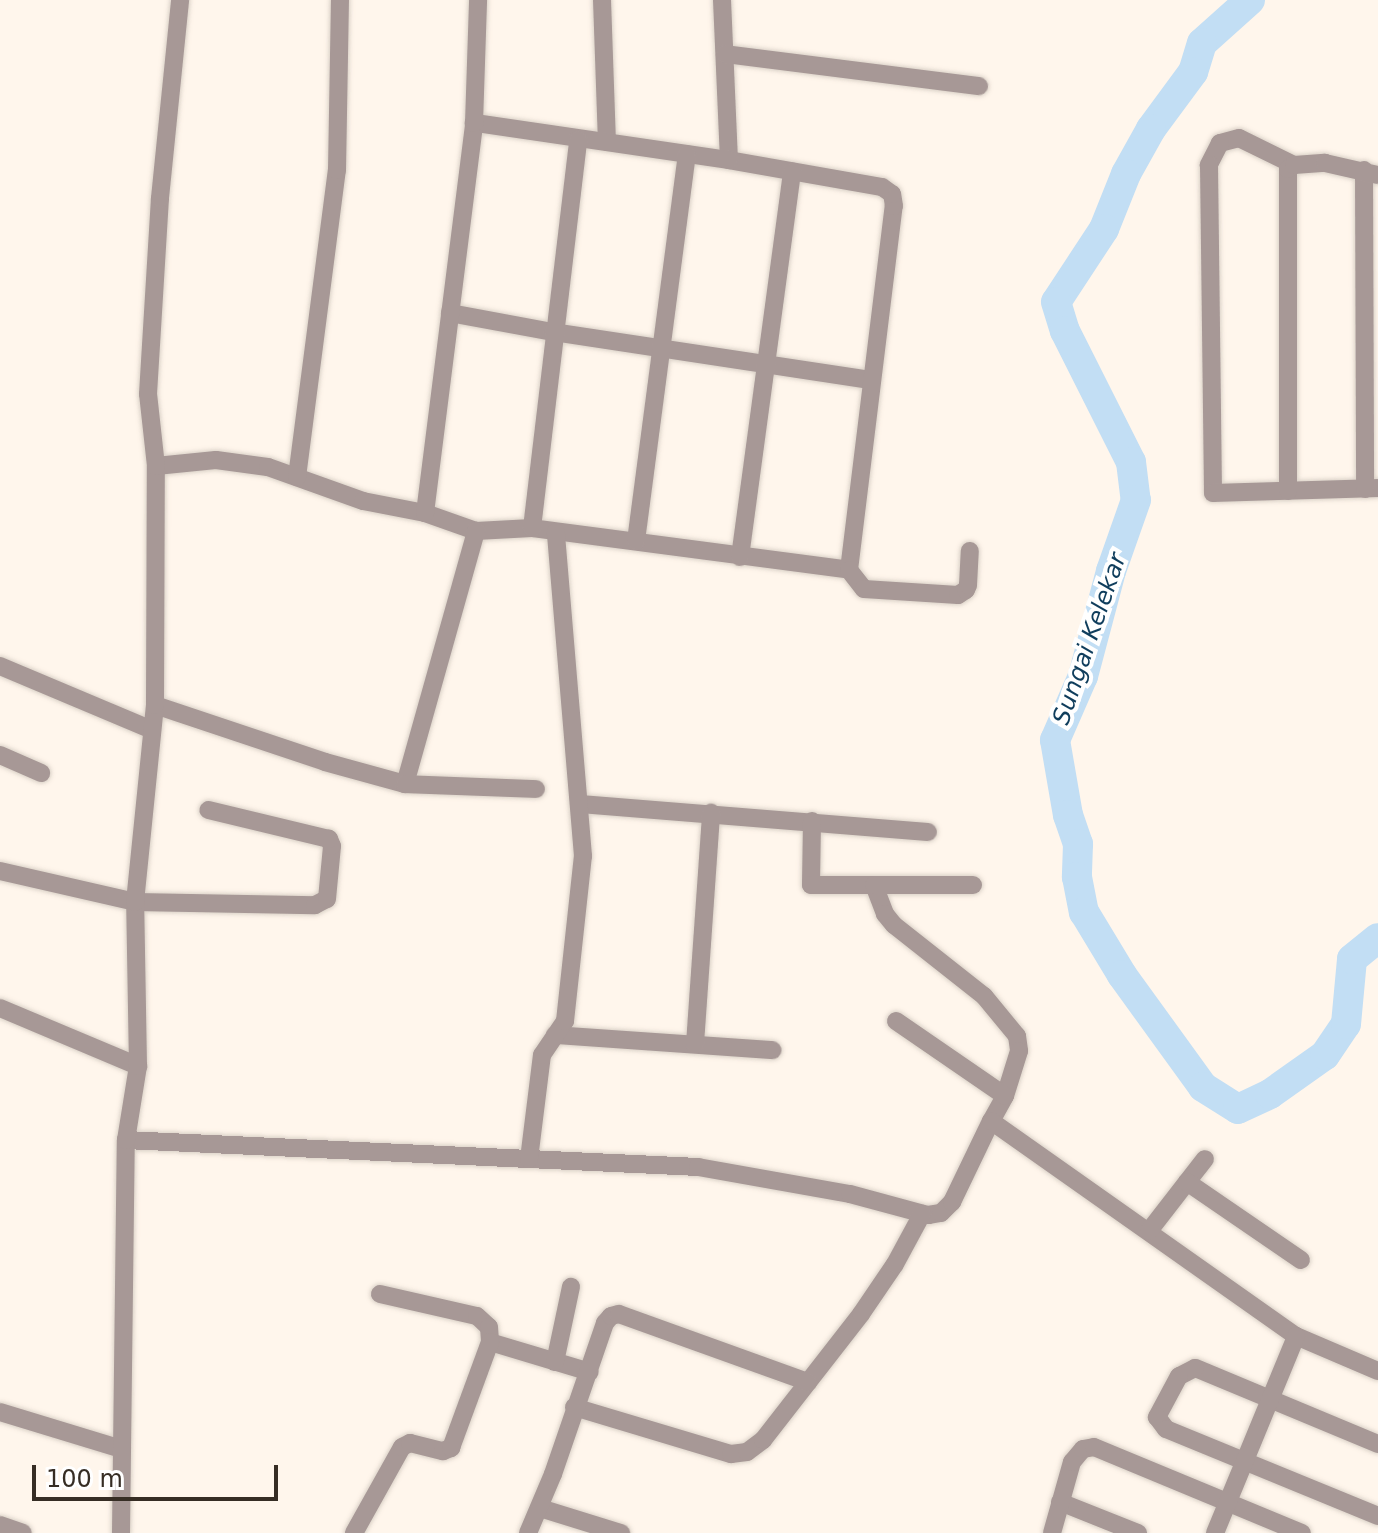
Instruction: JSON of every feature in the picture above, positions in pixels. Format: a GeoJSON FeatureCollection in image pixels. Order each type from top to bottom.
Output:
{"type":"FeatureCollection","features":[{"type":"Feature","properties":{"kind":"street"},"geometry":{"type":"LineString","coordinates":[[121,1533],[126,1140],[138,1066],[135,902],[155,705],[156,466],[148,394],[160,198],[180,0]]}},
{"type":"Feature","properties":{"kind":"street"},"geometry":{"type":"LineString","coordinates":[[297,477],[337,170],[340,0]]}},
{"type":"Feature","properties":{"kind":"street"},"geometry":{"type":"LineString","coordinates":[[425,513],[474,123],[478,0]]}},
{"type":"Feature","properties":{"kind":"street"},"geometry":{"type":"LineString","coordinates":[[602,0],[607,142]]}},
{"type":"Feature","properties":{"kind":"street"},"geometry":{"type":"LineString","coordinates":[[722,0],[729,160]]}},
{"type":"Feature","properties":{"kind":"street"},"geometry":{"type":"LineString","coordinates":[[725,54],[979,86]]}},
{"type":"Feature","properties":{"kind":"street"},"geometry":{"type":"LineString","coordinates":[[474,123],[729,160],[882,187],[894,199],[849,570],[864,589],[958,595],[968,585],[970,551]]}},
{"type":"Feature","properties":{"kind":"street"},"geometry":{"type":"LineString","coordinates":[[1239,138],[1294,165],[1325,163],[1371,173],[1371,488],[1213,493],[1209,165],[1220,143],[1239,138]]}},
{"type":"Feature","properties":{"kind":"street"},"geometry":{"type":"LineString","coordinates":[[532,528],[578,140]]}},
{"type":"Feature","properties":{"kind":"street"},"geometry":{"type":"LineString","coordinates":[[636,541],[687,154]]}},
{"type":"Feature","properties":{"kind":"street"},"geometry":{"type":"LineString","coordinates":[[1288,491],[1288,169],[1294,165]]}},
{"type":"Feature","properties":{"kind":"street"},"geometry":{"type":"LineString","coordinates":[[740,557],[792,171]]}},
{"type":"Feature","properties":{"kind":"street"},"geometry":{"type":"LineString","coordinates":[[450,313],[553,332],[871,380]]}},
{"type":"Feature","properties":{"kind":"street"},"geometry":{"type":"LineString","coordinates":[[156,466],[198,460],[268,467],[363,501],[425,513],[476,531],[532,528],[849,570]]}},
{"type":"Feature","properties":{"kind":"street"},"geometry":{"type":"LineString","coordinates":[[405,784],[476,531]]}},
{"type":"Feature","properties":{"kind":"street"},"geometry":{"type":"LineString","coordinates":[[529,1159],[542,1055],[565,1021],[580,889],[580,804],[556,532]]}},
{"type":"Feature","properties":{"kind":"street"},"geometry":{"type":"LineString","coordinates":[[0,666],[152,730]]}},
{"type":"Feature","properties":{"kind":"street"},"geometry":{"type":"LineString","coordinates":[[155,705],[325,762],[405,784],[536,789]]}},
{"type":"Feature","properties":{"kind":"street"},"geometry":{"type":"LineString","coordinates":[[0,755],[41,773]]}},
{"type":"Feature","properties":{"kind":"street"},"geometry":{"type":"LineString","coordinates":[[580,804],[928,832]]}},
{"type":"Feature","properties":{"kind":"street"},"geometry":{"type":"LineString","coordinates":[[0,871],[135,902],[315,905],[327,899],[332,846],[326,837],[208,810]]}},
{"type":"Feature","properties":{"kind":"street"},"geometry":{"type":"LineString","coordinates":[[695,1044],[711,813]]}},
{"type":"Feature","properties":{"kind":"street"},"geometry":{"type":"LineString","coordinates":[[812,821],[811,885],[973,885]]}},
{"type":"Feature","properties":{"kind":"street"},"geometry":{"type":"LineString","coordinates":[[126,1140],[698,1167],[850,1194],[922,1214],[941,1213],[952,1202],[1005,1096],[1019,1051],[1017,1036],[984,996],[894,925],[885,914],[874,885]]}},
{"type":"Feature","properties":{"kind":"street"},"geometry":{"type":"LineString","coordinates":[[0,1008],[138,1066]]}},
{"type":"Feature","properties":{"kind":"street"},"geometry":{"type":"LineString","coordinates":[[896,1021],[1005,1096]]}},
{"type":"Feature","properties":{"kind":"street"},"geometry":{"type":"LineString","coordinates":[[555,1035],[772,1050]]}},
{"type":"Feature","properties":{"kind":"street"},"geometry":{"type":"LineString","coordinates":[[991,1121],[1296,1336],[1378,1371]]}},
{"type":"Feature","properties":{"kind":"street"},"geometry":{"type":"LineString","coordinates":[[1149,1231],[1205,1159]]}},
{"type":"Feature","properties":{"kind":"street"},"geometry":{"type":"LineString","coordinates":[[1187,1182],[1301,1260]]}},
{"type":"Feature","properties":{"kind":"street"},"geometry":{"type":"LineString","coordinates":[[574,1407],[739,1454],[763,1440],[808,1382],[895,1264],[922,1214]]}},
{"type":"Feature","properties":{"kind":"street"},"geometry":{"type":"LineString","coordinates":[[555,1362],[571,1287]]}},
{"type":"Feature","properties":{"kind":"street"},"geometry":{"type":"LineString","coordinates":[[354,1533],[402,1447],[410,1443],[438,1451],[451,1448],[490,1342],[487,1323],[477,1316],[380,1294]]}},
{"type":"Feature","properties":{"kind":"street"},"geometry":{"type":"LineString","coordinates":[[528,1533],[540,1508],[607,1319],[619,1314],[808,1382]]}},
{"type":"Feature","properties":{"kind":"street"},"geometry":{"type":"LineString","coordinates":[[1215,1533],[1296,1336]]}},
{"type":"Feature","properties":{"kind":"street"},"geometry":{"type":"LineString","coordinates":[[490,1342],[590,1372]]}},
{"type":"Feature","properties":{"kind":"street"},"geometry":{"type":"LineString","coordinates":[[1378,1444],[1191,1368],[1179,1376],[1157,1417],[1166,1429],[1378,1516]]}},
{"type":"Feature","properties":{"kind":"street"},"geometry":{"type":"LineString","coordinates":[[0,1412],[122,1449]]}},
{"type":"Feature","properties":{"kind":"street"},"geometry":{"type":"LineString","coordinates":[[1052,1533],[1072,1462],[1083,1449],[1094,1447],[1302,1533]]}},
{"type":"Feature","properties":{"kind":"street"},"geometry":{"type":"LineString","coordinates":[[1060,1502],[1138,1533]]}},
{"type":"Feature","properties":{"kind":"street"},"geometry":{"type":"LineString","coordinates":[[540,1508],[621,1533]]}},
{"type":"Feature","properties":{"kind":"street"},"geometry":{"type":"LineString","coordinates":[[0,1525],[23,1533]]}},
{"type":"Feature","properties":{"kind":"waterway","name":"Sungai Kelekar"},"geometry":{"type":"LineString","coordinates":[[1250,0],[1202,43],[1193,72],[1151,129],[1126,174],[1104,229],[1056,302],[1065,331],[1131,462],[1136,500],[1111,571],[1083,676],[1055,740],[1068,815],[1078,844],[1077,877],[1084,912],[1122,975],[1203,1087],[1238,1109],[1270,1094],[1325,1055],[1346,1024],[1352,959],[1378,938]]}}]}
